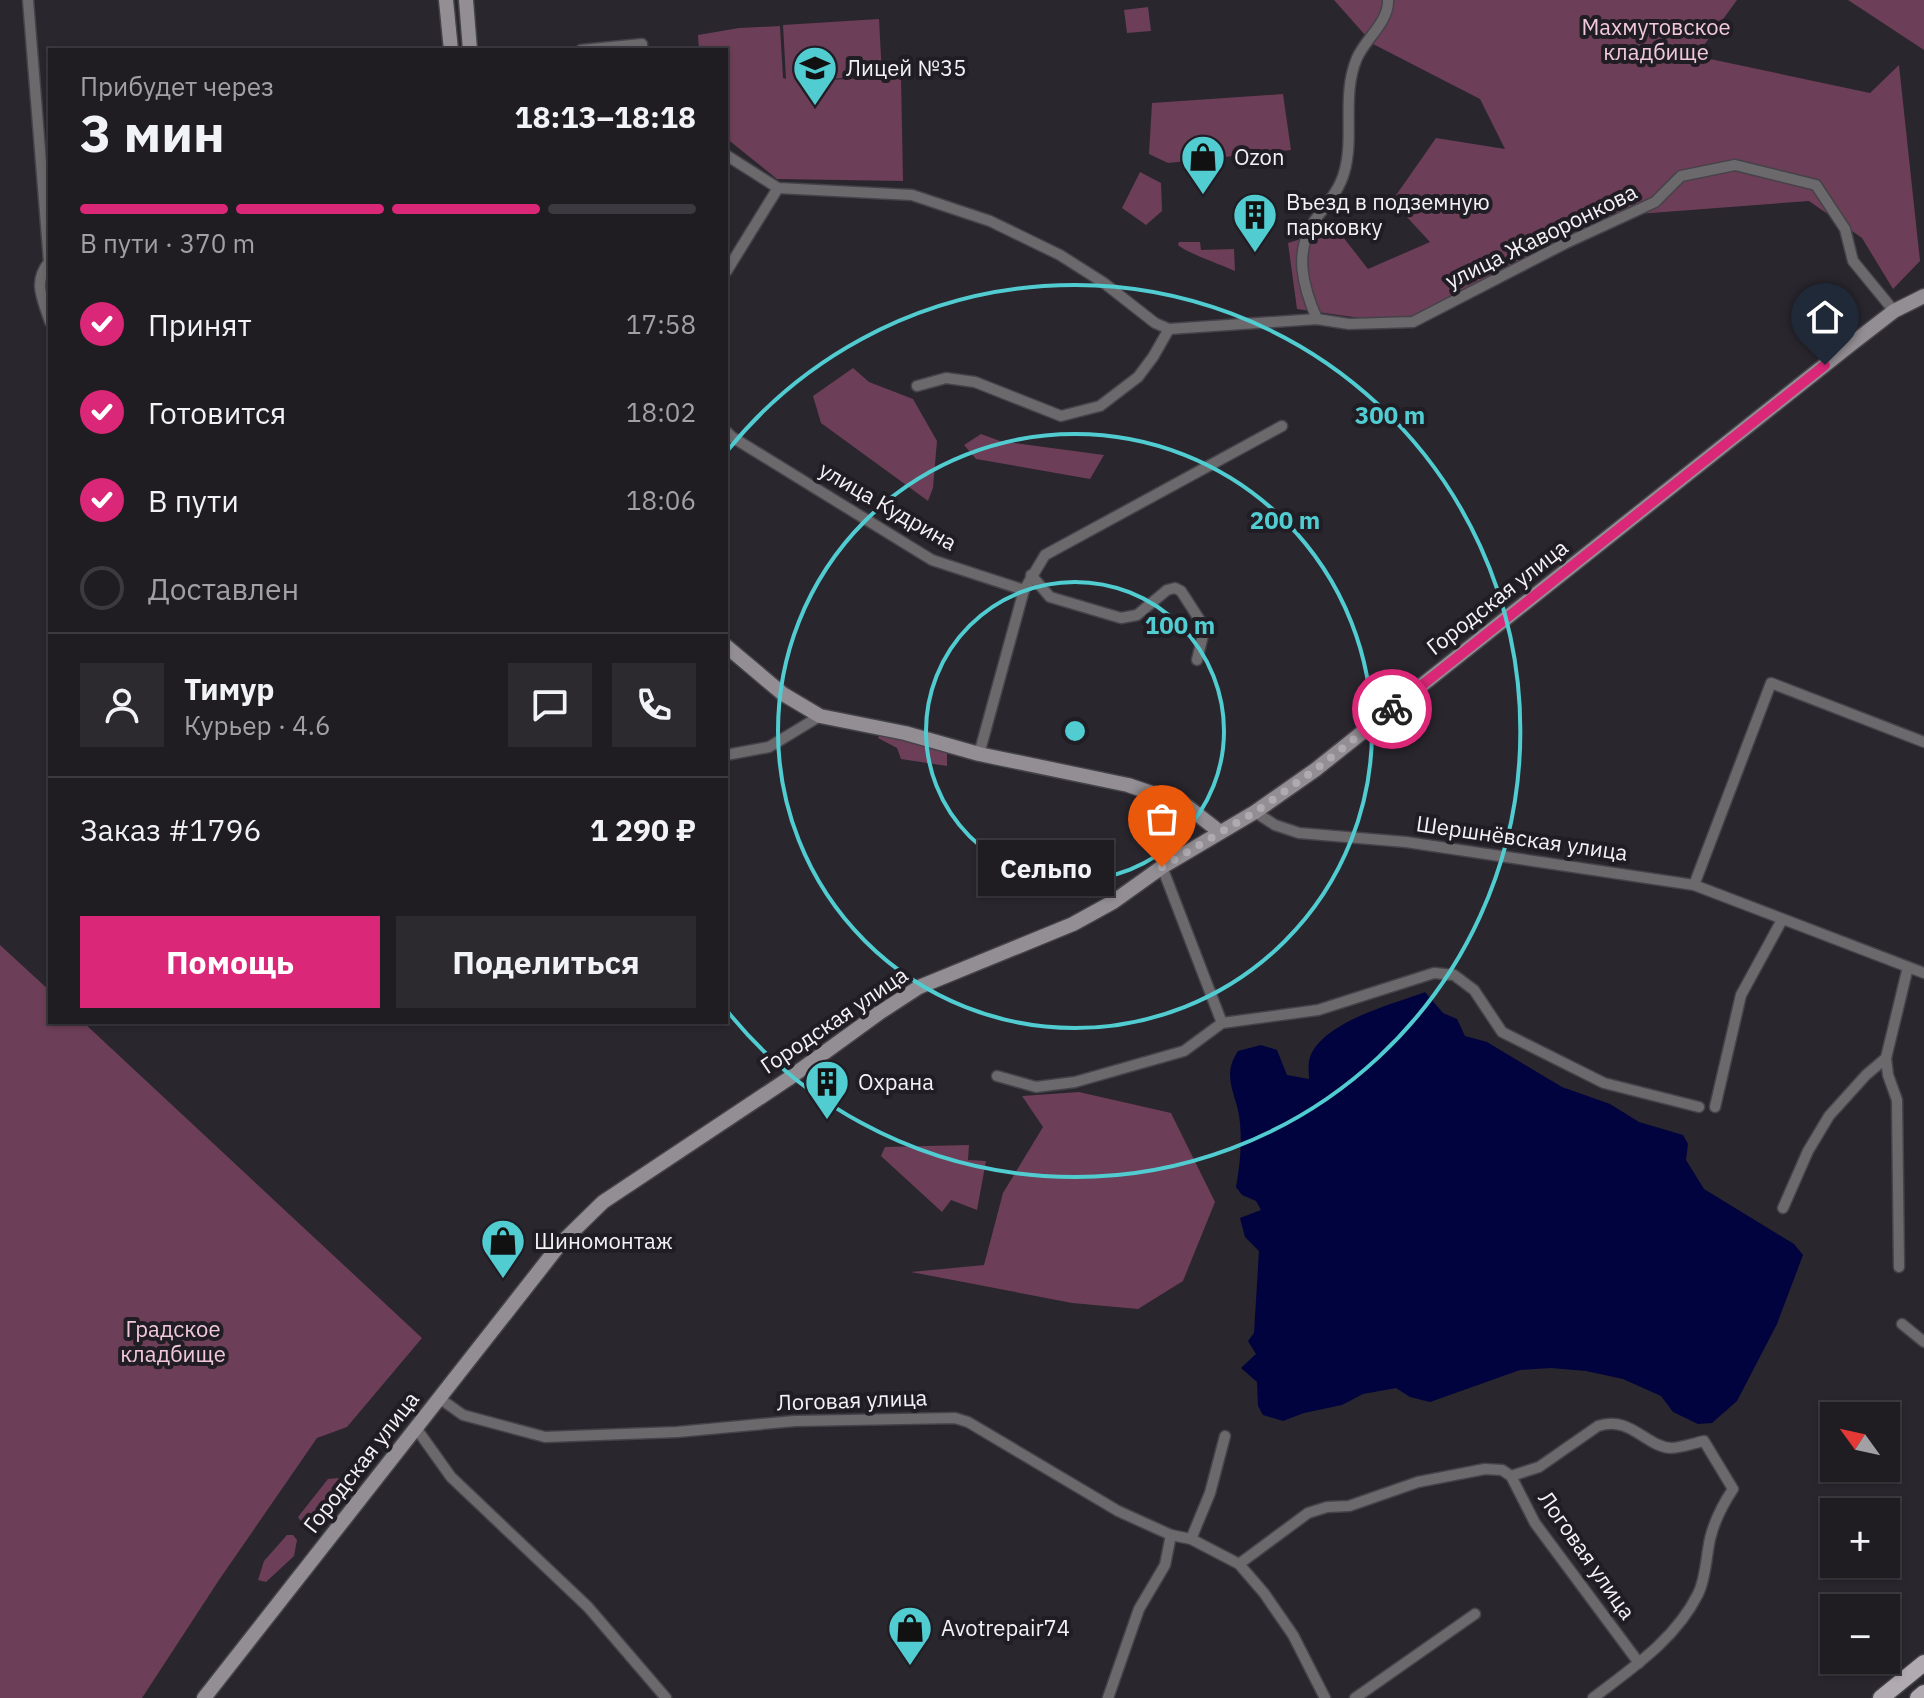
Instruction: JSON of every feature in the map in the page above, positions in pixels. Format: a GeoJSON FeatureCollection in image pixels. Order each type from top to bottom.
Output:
{"type":"FeatureCollection","features":[{"type":"Feature","properties":{"kind":"main road"},"geometry":{"type":"LineString","coordinates":[[1881,1698],[1924,1663]]}},
{"type":"Feature","properties":{"kind":"main road"},"geometry":{"type":"LineString","coordinates":[[1918,1698],[1924,1693]]}},
{"type":"Feature","properties":{"kind":"street"},"geometry":{"type":"LineString","coordinates":[[28,0],[48,250]]}},
{"type":"Feature","properties":{"kind":"street"},"geometry":{"type":"LineString","coordinates":[[446,0],[451,48]]}},
{"type":"Feature","properties":{"kind":"street"},"geometry":{"type":"LineString","coordinates":[[466,0],[470,48]]}},
{"type":"Feature","properties":{"kind":"street"},"geometry":{"type":"LineString","coordinates":[[1317,319],[1300,267],[1304,246],[1312,224],[1344,173],[1351,74],[1358,55],[1382,21],[1388,0]]}},
{"type":"Feature","properties":{"kind":"street"},"geometry":{"type":"LineString","coordinates":[[622,48],[642,47]]}},
{"type":"Feature","properties":{"kind":"street"},"geometry":{"type":"LineString","coordinates":[[728,156],[778,188],[912,195],[1009,229],[1060,255],[1104,283],[1155,323],[1169,329],[1138,377],[1100,406],[1061,416],[975,382],[946,378],[917,386]]}},
{"type":"Feature","properties":{"kind":"street","name":"улица Жаворонкова"},"geometry":{"type":"LineString","coordinates":[[1169,329],[1317,319],[1349,324],[1413,322],[1566,243],[1655,202],[1681,176],[1735,165],[1816,185],[1845,229],[1853,261],[1894,311]]}},
{"type":"Feature","properties":{"kind":"street"},"geometry":{"type":"LineString","coordinates":[[728,269],[778,188]]}},
{"type":"Feature","properties":{"kind":"street"},"geometry":{"type":"LineString","coordinates":[[48,263],[40,273],[39,288],[48,316]]}},
{"type":"Feature","properties":{"kind":"street","name":"Городская улица"},"geometry":{"type":"LineString","coordinates":[[204,1698],[561,1243],[603,1202],[919,987],[1073,924],[1255,812],[1315,770],[1894,311],[1924,296]]}},
{"type":"Feature","properties":{"kind":"street"},"geometry":{"type":"LineString","coordinates":[[979,754],[1024,590],[1045,555],[1282,426]]}},
{"type":"Feature","properties":{"kind":"street","name":"улица Кудрина"},"geometry":{"type":"LineString","coordinates":[[728,433],[932,560],[1024,590]]}},
{"type":"Feature","properties":{"kind":"street"},"geometry":{"type":"LineString","coordinates":[[1031,575],[1050,597],[1121,618],[1137,615],[1167,590],[1175,588],[1181,591],[1204,630],[1197,660]]}},
{"type":"Feature","properties":{"kind":"street"},"geometry":{"type":"LineString","coordinates":[[728,648],[783,694],[820,716],[1128,785],[1174,799],[1198,813],[1220,832]]}},
{"type":"Feature","properties":{"kind":"street"},"geometry":{"type":"LineString","coordinates":[[1694,885],[1771,683],[1924,742]]}},
{"type":"Feature","properties":{"kind":"street"},"geometry":{"type":"LineString","coordinates":[[728,755],[769,747],[820,716]]}},
{"type":"Feature","properties":{"kind":"street","name":"Шершнёвская улица"},"geometry":{"type":"LineString","coordinates":[[1255,812],[1275,825],[1299,833],[1406,842],[1694,885],[1924,973]]}},
{"type":"Feature","properties":{"kind":"street"},"geometry":{"type":"LineString","coordinates":[[1162,867],[1222,1023]]}},
{"type":"Feature","properties":{"kind":"street"},"geometry":{"type":"LineString","coordinates":[[1715,1107],[1741,995],[1782,920]]}},
{"type":"Feature","properties":{"kind":"street"},"geometry":{"type":"LineString","coordinates":[[1899,1267],[1897,1100],[1886,1058],[1908,967]]}},
{"type":"Feature","properties":{"kind":"street"},"geometry":{"type":"LineString","coordinates":[[997,1076],[1036,1087],[1075,1082],[1184,1051],[1222,1023],[1318,1010],[1434,973],[1454,975],[1474,990],[1502,1032],[1604,1083],[1699,1107]]}},
{"type":"Feature","properties":{"kind":"street"},"geometry":{"type":"LineString","coordinates":[[1783,1208],[1808,1151],[1829,1116],[1886,1058]]}},
{"type":"Feature","properties":{"kind":"street"},"geometry":{"type":"LineString","coordinates":[[1902,1324],[1924,1342]]}},
{"type":"Feature","properties":{"kind":"street","name":"Логовая улица"},"geometry":{"type":"LineString","coordinates":[[439,1398],[463,1415],[545,1437],[662,1433],[795,1421],[955,1418],[968,1422],[1118,1511],[1171,1535],[1191,1539],[1239,1564],[1293,1635],[1325,1698]]}},
{"type":"Feature","properties":{"kind":"street"},"geometry":{"type":"LineString","coordinates":[[1239,1564],[1308,1513],[1327,1507],[1349,1506],[1418,1482],[1485,1469],[1502,1470],[1511,1476],[1539,1467],[1598,1426],[1608,1423],[1619,1424],[1669,1448],[1704,1441],[1733,1489],[1711,1536],[1699,1593],[1656,1650],[1593,1698]]}},
{"type":"Feature","properties":{"kind":"street"},"geometry":{"type":"LineString","coordinates":[[416,1428],[451,1477],[588,1607],[666,1698]]}},
{"type":"Feature","properties":{"kind":"street"},"geometry":{"type":"LineString","coordinates":[[1191,1539],[1210,1493],[1225,1436]]}},
{"type":"Feature","properties":{"kind":"street","name":"Логовая улица"},"geometry":{"type":"LineString","coordinates":[[1511,1476],[1535,1523],[1639,1663]]}},
{"type":"Feature","properties":{"kind":"street"},"geometry":{"type":"LineString","coordinates":[[1108,1698],[1139,1609],[1165,1565],[1171,1535]]}},
{"type":"Feature","properties":{"kind":"street"},"geometry":{"type":"LineString","coordinates":[[1355,1698],[1385,1680],[1475,1614]]}},
{"type":"Feature","properties":{"kind":"green space","name":"Махмутовское кладбище"},"geometry":{"type":"Polygon","coordinates":[[[1334,0],[1737,0],[1696,56],[1870,93],[1899,65],[1920,261],[1893,289],[1862,238],[1809,201],[1598,217],[1402,324],[1297,309],[1288,243],[1336,228],[1368,269],[1430,242],[1392,201],[1436,138],[1505,149],[1480,99],[1373,44],[1334,0]]]}},
{"type":"Feature","properties":{"kind":"green space"},"geometry":{"type":"Polygon","coordinates":[[[1848,0],[1924,0],[1924,50],[1848,0]]]}},
{"type":"Feature","properties":{"kind":"green space"},"geometry":{"type":"Polygon","coordinates":[[[1148,7],[1151,31],[1127,33],[1124,10],[1148,7]]]}},
{"type":"Feature","properties":{"kind":"green space","name":"Лицей №35"},"geometry":{"type":"Polygon","coordinates":[[[879,19],[882,75],[791,82],[901,76],[903,181],[777,179],[728,140],[728,48],[699,48],[698,35],[739,28],[780,26],[783,78],[786,79],[783,25],[879,19]]]}},
{"type":"Feature","properties":{"kind":"green space"},"geometry":{"type":"Polygon","coordinates":[[[1283,94],[1291,150],[1168,163],[1149,154],[1152,103],[1283,94]]]}},
{"type":"Feature","properties":{"kind":"green space"},"geometry":{"type":"Polygon","coordinates":[[[1140,172],[1161,183],[1162,211],[1146,225],[1122,208],[1140,172]]]}},
{"type":"Feature","properties":{"kind":"green space"},"geometry":{"type":"Polygon","coordinates":[[[1179,242],[1200,242],[1201,250],[1234,249],[1235,271],[1189,252],[1178,245],[1179,242]]]}},
{"type":"Feature","properties":{"kind":"green space"},"geometry":{"type":"Polygon","coordinates":[[[853,368],[869,382],[913,399],[937,441],[933,488],[928,501],[821,423],[813,396],[853,368]]]}},
{"type":"Feature","properties":{"kind":"green space"},"geometry":{"type":"Polygon","coordinates":[[[981,434],[1000,441],[1104,455],[1090,479],[976,459],[964,445],[981,434]]]}},
{"type":"Feature","properties":{"kind":"green space"},"geometry":{"type":"Polygon","coordinates":[[[881,732],[947,748],[947,766],[901,759],[897,748],[878,738],[881,732]]]}},
{"type":"Feature","properties":{"kind":"green space","name":"Градское кладбище"},"geometry":{"type":"Polygon","coordinates":[[[0,945],[48,989],[48,1024],[85,1024],[422,1338],[347,1427],[317,1438],[142,1698],[0,1698],[0,945]]]}},
{"type":"Feature","properties":{"kind":"green space"},"geometry":{"type":"Polygon","coordinates":[[[1079,1092],[1171,1113],[1215,1202],[1183,1281],[1138,1309],[1072,1303],[911,1272],[984,1265],[1003,1193],[1043,1127],[1022,1096],[1079,1092]]]}},
{"type":"Feature","properties":{"kind":"green space"},"geometry":{"type":"Polygon","coordinates":[[[969,1145],[968,1160],[986,1161],[977,1210],[951,1200],[942,1212],[881,1156],[885,1147],[969,1145]]]}},
{"type":"Feature","properties":{"kind":"green space"},"geometry":{"type":"Polygon","coordinates":[[[338,1478],[343,1492],[337,1504],[313,1523],[302,1523],[298,1517],[328,1479],[338,1478]]]}},
{"type":"Feature","properties":{"kind":"green space"},"geometry":{"type":"Polygon","coordinates":[[[287,1535],[293,1535],[297,1540],[294,1556],[266,1582],[258,1580],[264,1561],[287,1535]]]}},
{"type":"Feature","properties":{"kind":"shaded area"},"geometry":{"type":"Polygon","coordinates":[[[1425,992],[1443,1013],[1457,1019],[1465,1036],[1487,1042],[1562,1087],[1610,1104],[1639,1122],[1683,1135],[1688,1144],[1686,1160],[1704,1189],[1794,1244],[1803,1255],[1777,1324],[1737,1401],[1712,1423],[1698,1424],[1673,1412],[1661,1396],[1623,1379],[1551,1368],[1520,1370],[1430,1402],[1410,1397],[1396,1388],[1363,1394],[1342,1405],[1283,1421],[1263,1415],[1258,1406],[1257,1382],[1241,1368],[1256,1354],[1248,1341],[1254,1333],[1259,1251],[1245,1237],[1240,1218],[1261,1210],[1256,1201],[1242,1195],[1236,1187],[1241,1139],[1239,1113],[1230,1078],[1233,1061],[1238,1051],[1261,1045],[1277,1050],[1287,1075],[1309,1079],[1309,1061],[1326,1036],[1358,1017],[1425,992]]]}},
{"type":"Feature","properties":{"kind":"way so far"},"geometry":{"type":"LineString","coordinates":[[1162,867],[1255,812],[1315,770],[1392,709]]}},
{"type":"Feature","properties":{"kind":"place","name":"Лицей №35"},"geometry":{"type":"Point","coordinates":[815,107]}},
{"type":"Feature","properties":{"kind":"place","name":"Ozon"},"geometry":{"type":"Point","coordinates":[1203,196]}},
{"type":"Feature","properties":{"kind":"place","name":"Въезд в подземную парковку"},"geometry":{"type":"Point","coordinates":[1255,254]}},
{"type":"Feature","properties":{"kind":"place","name":"Сельпо"},"geometry":{"type":"Point","coordinates":[1162,867]}},
{"type":"Feature","properties":{"kind":"place","name":"Охрана"},"geometry":{"type":"Point","coordinates":[827,1121]}},
{"type":"Feature","properties":{"kind":"place","name":"Шиномонтаж"},"geometry":{"type":"Point","coordinates":[503,1280]}},
{"type":"Feature","properties":{"kind":"place","name":"Avotrepair74"},"geometry":{"type":"Point","coordinates":[910,1667]}},
{"type":"Feature","properties":{"kind":"route"},"geometry":{"type":"LineString","coordinates":[[1392,709],[1825,365]]}}]}
